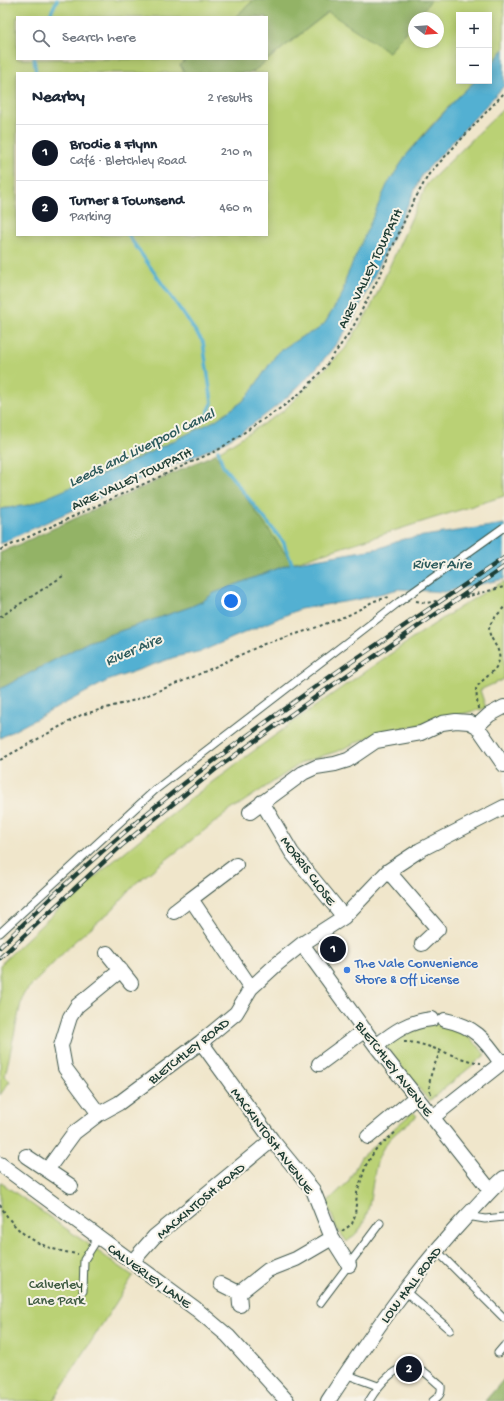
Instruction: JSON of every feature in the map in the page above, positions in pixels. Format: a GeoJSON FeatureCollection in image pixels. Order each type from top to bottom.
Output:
{"type":"FeatureCollection","features":[{"type":"Feature","properties":{"kind":"street"},"geometry":{"type":"LineString","coordinates":[[477,726],[489,716],[504,707]]}},
{"type":"Feature","properties":{"kind":"street"},"geometry":{"type":"LineString","coordinates":[[250,812],[303,773],[316,767],[348,760],[376,741],[421,732],[442,723],[462,722],[477,726],[504,765]]}},
{"type":"Feature","properties":{"kind":"street","name":"MORRIS CLOSE"},"geometry":{"type":"LineString","coordinates":[[262,802],[292,854],[344,917]]}},
{"type":"Feature","properties":{"kind":"street","name":"BLETCHLEY ROAD"},"geometry":{"type":"LineString","coordinates":[[47,1170],[74,1134],[99,1114],[119,1103],[202,1042],[236,1013],[251,988],[302,944],[344,917],[388,871],[420,850],[504,807]]}},
{"type":"Feature","properties":{"kind":"street"},"geometry":{"type":"LineString","coordinates":[[174,912],[236,865]]}},
{"type":"Feature","properties":{"kind":"street"},"geometry":{"type":"LineString","coordinates":[[388,871],[438,929],[422,944]]}},
{"type":"Feature","properties":{"kind":"street"},"geometry":{"type":"LineString","coordinates":[[191,899],[251,988]]}},
{"type":"Feature","properties":{"kind":"street","name":"BLETCHLEY AVENUE"},"geometry":{"type":"LineString","coordinates":[[302,944],[376,1046],[490,1190]]}},
{"type":"Feature","properties":{"kind":"street"},"geometry":{"type":"LineString","coordinates":[[107,953],[131,983]]}},
{"type":"Feature","properties":{"kind":"street"},"geometry":{"type":"LineString","coordinates":[[99,1114],[65,1068],[61,1046],[70,1016],[77,1006],[121,970]]}},
{"type":"Feature","properties":{"kind":"street"},"geometry":{"type":"LineString","coordinates":[[368,1137],[425,1107],[500,1059],[488,1043],[473,1030],[439,1019],[422,1020],[404,1026],[376,1046]]}},
{"type":"Feature","properties":{"kind":"street"},"geometry":{"type":"LineString","coordinates":[[320,1064],[365,1030]]}},
{"type":"Feature","properties":{"kind":"street","name":"MACKINTOSH AVENUE"},"geometry":{"type":"LineString","coordinates":[[202,1042],[272,1140],[313,1190],[332,1238],[349,1265]]}},
{"type":"Feature","properties":{"kind":"street","name":"MACKINTOSH ROAD"},"geometry":{"type":"LineString","coordinates":[[132,1262],[154,1237],[272,1140]]}},
{"type":"Feature","properties":{"kind":"street"},"geometry":{"type":"LineString","coordinates":[[26,1156],[70,1186]]}},
{"type":"Feature","properties":{"kind":"street","name":"CALVERLEY LANE"},"geometry":{"type":"LineString","coordinates":[[0,1164],[98,1238],[196,1309],[228,1336],[287,1401]]}},
{"type":"Feature","properties":{"kind":"street","name":"LOW HALL ROAD"},"geometry":{"type":"LineString","coordinates":[[328,1401],[366,1342],[436,1250],[490,1190],[504,1178]]}},
{"type":"Feature","properties":{"kind":"street"},"geometry":{"type":"LineString","coordinates":[[221,1284],[240,1299],[268,1270],[296,1259],[332,1238]]}},
{"type":"Feature","properties":{"kind":"lane"},"geometry":{"type":"LineString","coordinates":[[0,933],[155,790],[397,599],[504,527]]}},
{"type":"Feature","properties":{"kind":"lane"},"geometry":{"type":"LineString","coordinates":[[467,1216],[485,1219],[504,1217]]}},
{"type":"Feature","properties":{"kind":"lane"},"geometry":{"type":"LineString","coordinates":[[320,1303],[380,1223]]}},
{"type":"Feature","properties":{"kind":"lane"},"geometry":{"type":"LineString","coordinates":[[83,1291],[82,1268],[87,1254],[98,1238]]}},
{"type":"Feature","properties":{"kind":"lane"},"geometry":{"type":"LineString","coordinates":[[436,1250],[504,1318]]}},
{"type":"Feature","properties":{"kind":"lane"},"geometry":{"type":"LineString","coordinates":[[405,1291],[450,1330]]}},
{"type":"Feature","properties":{"kind":"lane"},"geometry":{"type":"LineString","coordinates":[[498,1353],[504,1346]]}},
{"type":"Feature","properties":{"kind":"lane"},"geometry":{"type":"LineString","coordinates":[[369,1401],[378,1386],[398,1370],[406,1367],[421,1369],[441,1386],[440,1396],[433,1401]]}},
{"type":"Feature","properties":{"kind":"lane"},"geometry":{"type":"LineString","coordinates":[[345,1374],[378,1386]]}},
{"type":"Feature","properties":{"kind":"path","name":"AIRE VALLEY TOWPATH"},"geometry":{"type":"LineString","coordinates":[[0,550],[218,450],[288,403],[306,388],[325,367],[352,329],[382,271],[411,206],[429,174],[504,93]]}},
{"type":"Feature","properties":{"kind":"path"},"geometry":{"type":"LineString","coordinates":[[0,617],[63,576]]}},
{"type":"Feature","properties":{"kind":"path"},"geometry":{"type":"LineString","coordinates":[[464,597],[504,587]]}},
{"type":"Feature","properties":{"kind":"path"},"geometry":{"type":"LineString","coordinates":[[0,760],[81,715],[135,700],[193,677],[264,644],[312,629],[351,614],[374,602],[397,599]]}},
{"type":"Feature","properties":{"kind":"path"},"geometry":{"type":"LineString","coordinates":[[414,600],[426,603],[437,601]]}},
{"type":"Feature","properties":{"kind":"path"},"geometry":{"type":"LineString","coordinates":[[477,726],[478,708],[476,689],[493,672],[499,659],[499,652],[491,637],[489,628],[493,620],[504,607]]}},
{"type":"Feature","properties":{"kind":"path"},"geometry":{"type":"LineString","coordinates":[[399,1043],[416,1043],[456,1057],[481,1063],[500,1059]]}},
{"type":"Feature","properties":{"kind":"path"},"geometry":{"type":"LineString","coordinates":[[425,1107],[434,1099],[429,1084],[440,1052]]}},
{"type":"Feature","properties":{"kind":"path"},"geometry":{"type":"LineString","coordinates":[[476,1067],[481,1063]]}},
{"type":"Feature","properties":{"kind":"path"},"geometry":{"type":"LineString","coordinates":[[332,1238],[352,1224],[356,1215],[361,1177],[366,1165],[376,1149],[398,1130]]}},
{"type":"Feature","properties":{"kind":"path"},"geometry":{"type":"LineString","coordinates":[[0,1204],[8,1219],[17,1228],[37,1242],[52,1249],[69,1253],[87,1254]]}},
{"type":"Feature","properties":{"kind":"green space"},"geometry":{"type":"Polygon","coordinates":[[[18,0],[254,0],[236,16],[16,16],[16,60],[186,60],[180,65],[184,72],[16,72],[16,236],[268,236],[268,72],[252,72],[329,12],[389,52],[408,28],[408,48],[444,48],[444,12],[422,12],[431,0],[504,0],[504,49],[492,63],[492,12],[456,12],[456,84],[472,84],[434,123],[398,168],[346,278],[343,293],[325,323],[317,330],[303,336],[278,352],[250,393],[242,402],[214,421],[126,464],[45,499],[29,505],[0,509],[0,4],[18,0]]]}},
{"type":"Feature","properties":{"kind":"green space"},"geometry":{"type":"Polygon","coordinates":[[[254,0],[431,0],[422,12],[408,12],[408,28],[389,52],[328,12],[268,60],[268,16],[236,16],[254,0]]]}},
{"type":"Feature","properties":{"kind":"green space"},"geometry":{"type":"Polygon","coordinates":[[[186,60],[267,60],[252,72],[184,72],[180,65],[186,60]]]}},
{"type":"Feature","properties":{"kind":"green space"},"geometry":{"type":"Polygon","coordinates":[[[504,108],[504,496],[292,563],[215,454],[282,412],[345,349],[371,307],[427,184],[504,108]]]}},
{"type":"Feature","properties":{"kind":"green space"},"geometry":{"type":"Polygon","coordinates":[[[215,454],[292,563],[214,593],[203,601],[190,607],[88,642],[0,689],[0,553],[215,454]]]}},
{"type":"Feature","properties":{"kind":"green space"},"geometry":{"type":"Polygon","coordinates":[[[504,581],[504,679],[480,690],[486,708],[419,725],[380,732],[338,751],[303,762],[228,812],[136,883],[112,910],[76,940],[23,994],[5,1076],[10,1081],[0,1095],[0,965],[81,889],[209,784],[299,718],[403,645],[463,605],[504,581]]]}},
{"type":"Feature","properties":{"kind":"green space"},"geometry":{"type":"Polygon","coordinates":[[[432,1024],[448,1027],[469,1037],[485,1055],[429,1101],[384,1045],[390,1039],[432,1024]]]}},
{"type":"Feature","properties":{"kind":"green space"},"geometry":{"type":"Polygon","coordinates":[[[413,1112],[417,1116],[402,1127],[382,1150],[378,1159],[369,1206],[363,1224],[356,1234],[347,1242],[336,1227],[327,1202],[348,1182],[361,1157],[413,1112]]]}},
{"type":"Feature","properties":{"kind":"green space","name":"Calverley Lane Park"},"geometry":{"type":"Polygon","coordinates":[[[0,1182],[133,1276],[53,1401],[0,1401],[0,1182]]]}},
{"type":"Feature","properties":{"kind":"green space"},"geometry":{"type":"Polygon","coordinates":[[[504,1379],[504,1401],[485,1401],[504,1379]]]}},
{"type":"Feature","properties":{"kind":"water"},"geometry":{"type":"Polygon","coordinates":[[[504,49],[504,86],[422,175],[353,320],[324,359],[308,377],[272,410],[231,438],[210,449],[0,544],[0,509],[29,505],[126,464],[214,421],[242,402],[250,393],[278,352],[303,336],[317,330],[325,323],[343,293],[346,278],[387,185],[408,153],[457,98],[472,84],[492,84],[492,63],[504,49]]]}},
{"type":"Feature","properties":{"kind":"water","name":"River Aire"},"geometry":{"type":"Polygon","coordinates":[[[504,524],[504,579],[444,592],[399,589],[356,600],[300,609],[202,651],[175,657],[107,681],[0,738],[0,689],[88,642],[190,607],[203,601],[214,593],[292,563],[380,548],[404,539],[504,524]]]}},
{"type":"Feature","properties":{"kind":"waterway"},"geometry":{"type":"LineString","coordinates":[[49,16],[57,0]]}},
{"type":"Feature","properties":{"kind":"waterway"},"geometry":{"type":"LineString","coordinates":[[34,60],[36,72]]}},
{"type":"Feature","properties":{"kind":"waterway","name":"Leeds and Liverpool Canal"},"geometry":{"type":"LineString","coordinates":[[129,236],[203,342],[212,403],[207,415]]}},
{"type":"Feature","properties":{"kind":"waterway"},"geometry":{"type":"LineString","coordinates":[[218,450],[223,466],[284,543],[293,568]]}},
{"type":"Feature","properties":{"kind":"railway"},"geometry":{"type":"LineString","coordinates":[[0,947],[103,851],[184,783],[320,683],[504,558]]}},
{"type":"Feature","properties":{"kind":"railway"},"geometry":{"type":"LineString","coordinates":[[0,958],[121,846],[216,769],[317,696],[504,567]]}},
{"type":"Feature","properties":{"kind":"place","name":"Brodie & Flynn"},"geometry":{"type":"Point","coordinates":[333,949]}},
{"type":"Feature","properties":{"kind":"place","name":"The Vale Convenience Store & Off License"},"geometry":{"type":"Point","coordinates":[347,970]}},
{"type":"Feature","properties":{"kind":"place","name":"Turner & Townsend"},"geometry":{"type":"Point","coordinates":[409,1369]}}]}
